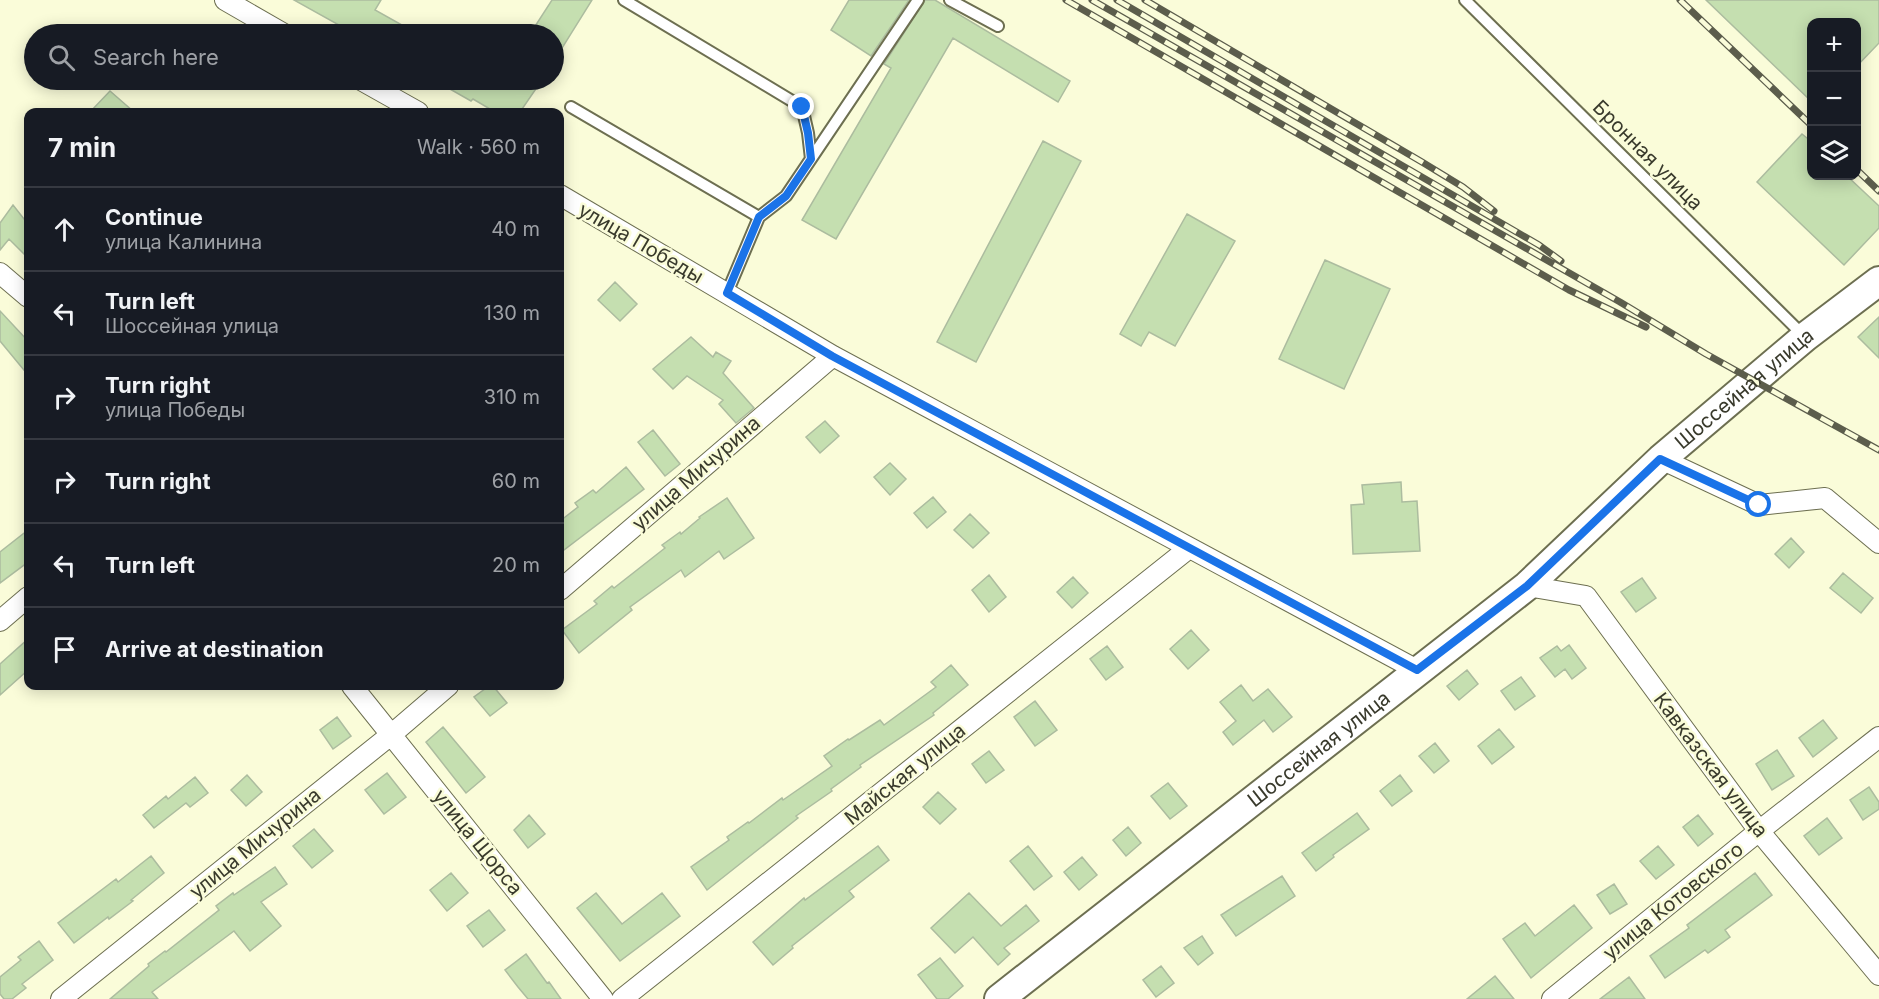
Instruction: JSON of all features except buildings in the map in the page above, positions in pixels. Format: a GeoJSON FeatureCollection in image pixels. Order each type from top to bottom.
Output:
{"type":"FeatureCollection","features":[{"type":"Feature","properties":{"kind":"main road","name":"Шоссейная улица"},"geometry":{"type":"LineString","coordinates":[[999,999],[1527,586],[1660,459],[1805,337],[1879,281]]}},
{"type":"Feature","properties":{"kind":"street"},"geometry":{"type":"LineString","coordinates":[[225,0],[267,24]]}},
{"type":"Feature","properties":{"kind":"street"},"geometry":{"type":"LineString","coordinates":[[379,90],[411,108]]}},
{"type":"Feature","properties":{"kind":"street","name":"улица Победы"},"geometry":{"type":"LineString","coordinates":[[564,197],[832,356],[1417,670]]}},
{"type":"Feature","properties":{"kind":"street"},"geometry":{"type":"LineString","coordinates":[[0,273],[24,294]]}},
{"type":"Feature","properties":{"kind":"street","name":"улица Мичурина"},"geometry":{"type":"LineString","coordinates":[[564,587],[832,356]]}},
{"type":"Feature","properties":{"kind":"street"},"geometry":{"type":"LineString","coordinates":[[1660,459],[1759,505],[1824,498],[1879,543]]}},
{"type":"Feature","properties":{"kind":"street","name":"Майская улица"},"geometry":{"type":"LineString","coordinates":[[622,999],[1188,549]]}},
{"type":"Feature","properties":{"kind":"street","name":"Кавказская улица"},"geometry":{"type":"LineString","coordinates":[[1527,586],[1586,596],[1759,831],[1879,975]]}},
{"type":"Feature","properties":{"kind":"street"},"geometry":{"type":"LineString","coordinates":[[0,621],[24,600]]}},
{"type":"Feature","properties":{"kind":"street","name":"улица Щорса"},"geometry":{"type":"LineString","coordinates":[[355,690],[603,999]]}},
{"type":"Feature","properties":{"kind":"street","name":"улица Мичурина"},"geometry":{"type":"LineString","coordinates":[[61,999],[392,734],[443,690]]}},
{"type":"Feature","properties":{"kind":"street","name":"улица Котовского"},"geometry":{"type":"LineString","coordinates":[[1552,999],[1879,737]]}},
{"type":"Feature","properties":{"kind":"lane"},"geometry":{"type":"LineString","coordinates":[[624,0],[802,107],[811,159]]}},
{"type":"Feature","properties":{"kind":"lane"},"geometry":{"type":"LineString","coordinates":[[727,293],[759,217],[786,196],[918,0]]}},
{"type":"Feature","properties":{"kind":"lane"},"geometry":{"type":"LineString","coordinates":[[950,0],[998,26]]}},
{"type":"Feature","properties":{"kind":"lane","name":"Бронная улица"},"geometry":{"type":"LineString","coordinates":[[1465,0],[1805,337]]}},
{"type":"Feature","properties":{"kind":"lane"},"geometry":{"type":"LineString","coordinates":[[571,107],[759,217]]}},
{"type":"Feature","properties":{"kind":"railway"},"geometry":{"type":"LineString","coordinates":[[1066,0],[1569,290],[1646,327]]}},
{"type":"Feature","properties":{"kind":"railway"},"geometry":{"type":"LineString","coordinates":[[1092,0],[1620,302],[1706,354],[1879,450]]}},
{"type":"Feature","properties":{"kind":"railway"},"geometry":{"type":"LineString","coordinates":[[1117,0],[1539,245],[1561,261]]}},
{"type":"Feature","properties":{"kind":"railway"},"geometry":{"type":"LineString","coordinates":[[1145,0],[1422,162],[1463,187],[1494,211]]}},
{"type":"Feature","properties":{"kind":"railway"},"geometry":{"type":"LineString","coordinates":[[1680,0],[1807,121]]}},
{"type":"Feature","properties":{"kind":"railway"},"geometry":{"type":"LineString","coordinates":[[1861,174],[1879,191]]}},
{"type":"Feature","properties":{"kind":"route"},"geometry":{"type":"LineString","coordinates":[[802,107],[811,159],[786,196],[759,217],[727,293],[832,356],[1417,670],[1527,586],[1660,459],[1759,505]]}}]}
